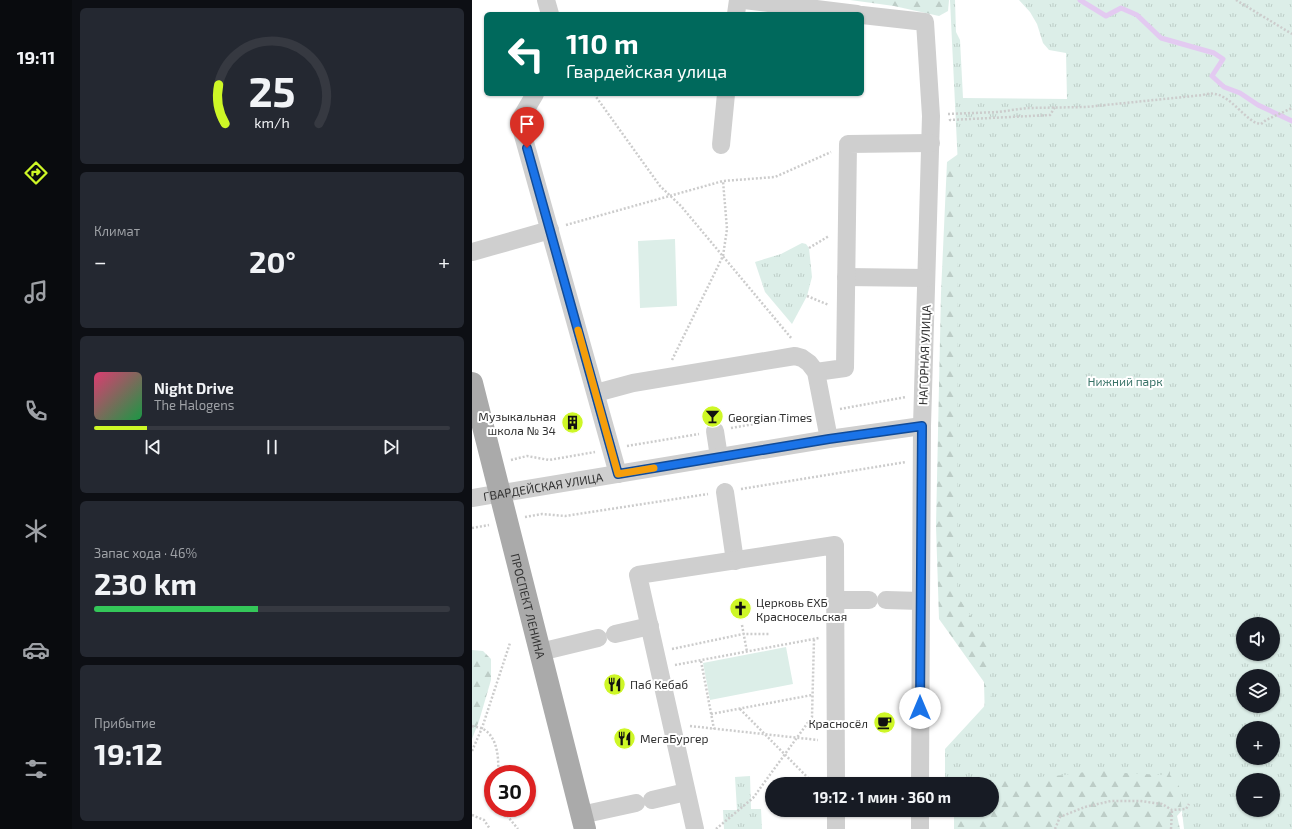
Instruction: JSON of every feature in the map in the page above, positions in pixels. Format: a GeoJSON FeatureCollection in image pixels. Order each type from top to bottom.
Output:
{"type":"FeatureCollection","features":[{"type":"Feature","properties":{"kind":"main road","name":"ПРОСПЕКТ ЛЕНИНА"},"geometry":{"type":"LineString","coordinates":[[472,383],[583,822]]}},
{"type":"Feature","properties":{"kind":"street"},"geometry":{"type":"LineString","coordinates":[[546,0],[549,12]]}},
{"type":"Feature","properties":{"kind":"street"},"geometry":{"type":"LineString","coordinates":[[736,12],[738,0]]}},
{"type":"Feature","properties":{"kind":"street"},"geometry":{"type":"LineString","coordinates":[[744,0],[841,12]]}},
{"type":"Feature","properties":{"kind":"street","name":"НАГОРНАЯ УЛИЦА"},"geometry":{"type":"LineString","coordinates":[[864,15],[925,22],[940,115],[930,143],[922,426],[920,777]]}},
{"type":"Feature","properties":{"kind":"street"},"geometry":{"type":"LineString","coordinates":[[534,96],[519,121],[556,228],[596,393],[618,474]]}},
{"type":"Feature","properties":{"kind":"street"},"geometry":{"type":"LineString","coordinates":[[721,145],[726,96]]}},
{"type":"Feature","properties":{"kind":"street"},"geometry":{"type":"LineString","coordinates":[[816,372],[845,368],[848,144],[930,143]]}},
{"type":"Feature","properties":{"kind":"street"},"geometry":{"type":"LineString","coordinates":[[472,252],[556,228]]}},
{"type":"Feature","properties":{"kind":"street"},"geometry":{"type":"LineString","coordinates":[[846,277],[926,278]]}},
{"type":"Feature","properties":{"kind":"street"},"geometry":{"type":"LineString","coordinates":[[596,393],[633,383],[794,356],[802,358],[809,363],[816,372],[829,439]]}},
{"type":"Feature","properties":{"kind":"street","name":"ГВАРДЕЙСКАЯ УЛИЦА"},"geometry":{"type":"LineString","coordinates":[[472,498],[829,439],[922,426]]}},
{"type":"Feature","properties":{"kind":"street"},"geometry":{"type":"LineString","coordinates":[[715,431],[719,457]]}},
{"type":"Feature","properties":{"kind":"street"},"geometry":{"type":"LineString","coordinates":[[724,492],[735,561]]}},
{"type":"Feature","properties":{"kind":"street"},"geometry":{"type":"LineString","coordinates":[[695,829],[638,575],[835,545],[836,777]]}},
{"type":"Feature","properties":{"kind":"street"},"geometry":{"type":"LineString","coordinates":[[835,600],[869,600]]}},
{"type":"Feature","properties":{"kind":"street"},"geometry":{"type":"LineString","coordinates":[[886,600],[921,601]]}},
{"type":"Feature","properties":{"kind":"street"},"geometry":{"type":"LineString","coordinates":[[540,652],[650,626]]}},
{"type":"Feature","properties":{"kind":"street"},"geometry":{"type":"LineString","coordinates":[[583,822],[644,801],[686,792]]}},
{"type":"Feature","properties":{"kind":"street"},"geometry":{"type":"LineString","coordinates":[[836,817],[836,829]]}},
{"type":"Feature","properties":{"kind":"street"},"geometry":{"type":"LineString","coordinates":[[920,817],[920,829]]}},
{"type":"Feature","properties":{"kind":"path"},"geometry":{"type":"LineString","coordinates":[[1236,0],[1292,34]]}},
{"type":"Feature","properties":{"kind":"path"},"geometry":{"type":"LineString","coordinates":[[940,115],[998,112],[1026,108],[1086,107],[1203,95],[1210,92],[1220,95],[1256,124],[1261,124],[1266,120],[1292,108]]}},
{"type":"Feature","properties":{"kind":"path"},"geometry":{"type":"LineString","coordinates":[[595,96],[660,186],[681,206],[797,344]]}},
{"type":"Feature","properties":{"kind":"path"},"geometry":{"type":"LineString","coordinates":[[940,115],[950,120],[1050,115],[1055,107]]}},
{"type":"Feature","properties":{"kind":"path"},"geometry":{"type":"LineString","coordinates":[[556,228],[722,181],[775,178],[848,144]]}},
{"type":"Feature","properties":{"kind":"path"},"geometry":{"type":"LineString","coordinates":[[671,361],[723,256],[727,230],[722,181]]}},
{"type":"Feature","properties":{"kind":"path"},"geometry":{"type":"LineString","coordinates":[[472,528],[483,526]]}},
{"type":"Feature","properties":{"kind":"path"},"geometry":{"type":"LineString","coordinates":[[742,625],[746,652]]}},
{"type":"Feature","properties":{"kind":"path"},"geometry":{"type":"LineString","coordinates":[[655,652],[743,634],[769,634]]}},
{"type":"Feature","properties":{"kind":"path"},"geometry":{"type":"LineString","coordinates":[[670,666],[824,637]]}},
{"type":"Feature","properties":{"kind":"path"},"geometry":{"type":"LineString","coordinates":[[716,829],[753,798],[812,717],[814,639]]}},
{"type":"Feature","properties":{"kind":"path"},"geometry":{"type":"LineString","coordinates":[[472,751],[482,728],[510,643]]}},
{"type":"Feature","properties":{"kind":"path"},"geometry":{"type":"LineString","coordinates":[[701,660],[714,729]]}},
{"type":"Feature","properties":{"kind":"path"},"geometry":{"type":"LineString","coordinates":[[711,714],[812,695]]}},
{"type":"Feature","properties":{"kind":"path"},"geometry":{"type":"LineString","coordinates":[[740,708],[807,777]]}},
{"type":"Feature","properties":{"kind":"path"},"geometry":{"type":"LineString","coordinates":[[472,726],[482,728],[492,738],[496,747],[498,765]]}},
{"type":"Feature","properties":{"kind":"path"},"geometry":{"type":"LineString","coordinates":[[686,726],[820,740]]}},
{"type":"Feature","properties":{"kind":"path"},"geometry":{"type":"LineString","coordinates":[[1055,829],[1060,818],[1070,812],[1111,801],[1140,800],[1162,804],[1172,810],[1186,809],[1189,804]]}},
{"type":"Feature","properties":{"kind":"path"},"geometry":{"type":"LineString","coordinates":[[1171,829],[1172,810]]}},
{"type":"Feature","properties":{"kind":"path"},"geometry":{"type":"LineString","coordinates":[[472,815],[484,820],[490,829]]}},
{"type":"Feature","properties":{"kind":"path"},"geometry":{"type":"LineString","coordinates":[[508,817],[518,829]]}},
{"type":"Feature","properties":{"kind":"green space"},"geometry":{"type":"Polygon","coordinates":[[[850,0],[949,0],[948,11],[939,16],[894,6],[850,0]]]}},
{"type":"Feature","properties":{"kind":"green space","name":"Нижний парк"},"geometry":{"type":"Polygon","coordinates":[[[950,0],[955,0],[956,32],[960,40],[963,98],[1067,99],[1066,53],[1049,50],[1043,43],[1037,24],[1030,12],[1019,0],[1292,0],[1292,829],[1184,829],[1179,786],[1170,775],[1170,767],[1164,767],[1163,775],[1106,772],[1105,769],[1065,775],[999,780],[999,777],[945,777],[945,749],[991,699],[989,644],[957,595],[958,166],[950,0]]]}},
{"type":"Feature","properties":{"kind":"green space"},"geometry":{"type":"Polygon","coordinates":[[[995,128],[1203,732],[1254,713],[1276,713],[1276,721],[1236,721],[1236,765],[1274,765],[1273,773],[1236,773],[1236,783],[1191,800],[1177,816],[1180,829],[954,829],[954,817],[999,817],[999,777],[958,777],[985,722],[984,682],[939,619],[936,526],[941,293],[947,162],[995,128]]]}},
{"type":"Feature","properties":{"kind":"green space"},"geometry":{"type":"Polygon","coordinates":[[[675,239],[677,306],[640,308],[638,241],[675,239]]]}},
{"type":"Feature","properties":{"kind":"green space"},"geometry":{"type":"Polygon","coordinates":[[[802,243],[806,244],[809,248],[812,277],[807,296],[792,324],[765,292],[755,262],[781,254],[802,243]]]}},
{"type":"Feature","properties":{"kind":"green space"},"geometry":{"type":"Polygon","coordinates":[[[1289,463],[1280,641],[1280,617],[1236,617],[1236,622],[1235,615],[1289,463]]]}},
{"type":"Feature","properties":{"kind":"green space"},"geometry":{"type":"Polygon","coordinates":[[[786,647],[793,684],[710,700],[703,663],[786,647]]]}},
{"type":"Feature","properties":{"kind":"green space"},"geometry":{"type":"Polygon","coordinates":[[[472,650],[483,651],[491,659],[491,680],[472,739],[472,650]]]}},
{"type":"Feature","properties":{"kind":"green space"},"geometry":{"type":"Polygon","coordinates":[[[1242,661],[1279,661],[1279,669],[1243,669],[1242,661]]]}},
{"type":"Feature","properties":{"kind":"green space"},"geometry":{"type":"Polygon","coordinates":[[[750,776],[751,809],[761,809],[762,829],[724,829],[723,810],[737,810],[735,777],[750,776]]]}},
{"type":"Feature","properties":{"kind":"waterway"},"geometry":{"type":"LineString","coordinates":[[1080,0],[1106,16],[1121,8],[1137,15],[1161,38],[1214,53],[1223,59],[1212,76],[1224,87],[1240,93],[1258,105],[1292,121]]}},
{"type":"Feature","properties":{"kind":"slow traffic"},"geometry":{"type":"LineString","coordinates":[[578,330],[618,474],[654,468]]}},
{"type":"Feature","properties":{"kind":"place","name":"Georgian Times"},"geometry":{"type":"Point","coordinates":[713,417]}},
{"type":"Feature","properties":{"kind":"place","name":"Музыкальная школа № 34"},"geometry":{"type":"Point","coordinates":[572,423]}},
{"type":"Feature","properties":{"kind":"place","name":"Церковь ЕХБ Красносельская"},"geometry":{"type":"Point","coordinates":[740,609]}},
{"type":"Feature","properties":{"kind":"place","name":"Паб Кебаб"},"geometry":{"type":"Point","coordinates":[614,684]}},
{"type":"Feature","properties":{"kind":"place","name":"Красносёл"},"geometry":{"type":"Point","coordinates":[884,723]}},
{"type":"Feature","properties":{"kind":"place","name":"МегаБургер"},"geometry":{"type":"Point","coordinates":[624,738]}},
{"type":"Feature","properties":{"kind":"route"},"geometry":{"type":"LineString","coordinates":[[527,148],[618,474],[829,439],[922,426],[920,708]]}}]}
